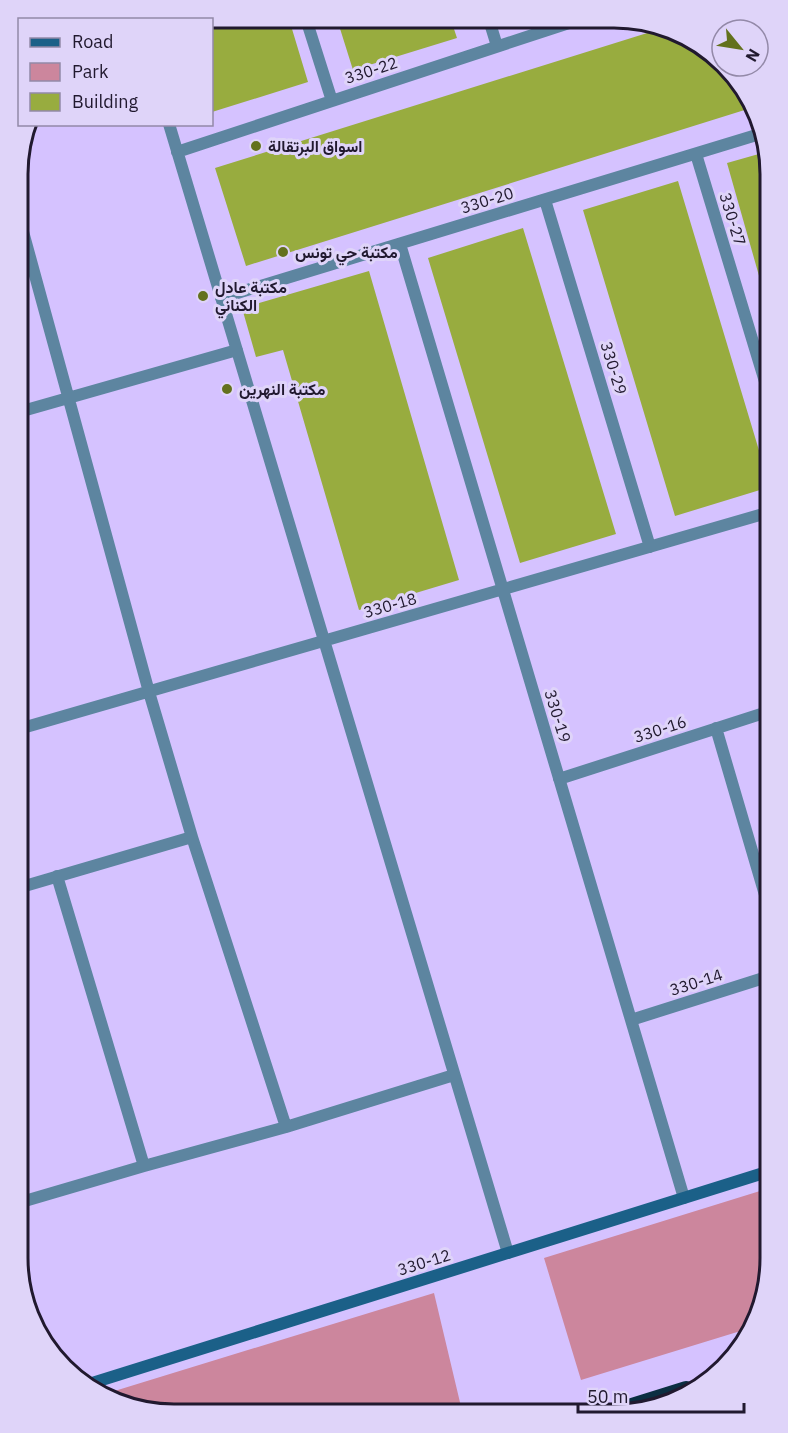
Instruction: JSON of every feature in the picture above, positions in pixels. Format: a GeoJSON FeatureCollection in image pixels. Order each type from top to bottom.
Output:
{"type":"FeatureCollection","features":[{"type":"Feature","properties":{"kind":"street"},"geometry":{"type":"LineString","coordinates":[[309,28],[332,101]]}},
{"type":"Feature","properties":{"kind":"street"},"geometry":{"type":"LineString","coordinates":[[491,28],[497,46]]}},
{"type":"Feature","properties":{"kind":"street","name":"330-22"},"geometry":{"type":"LineString","coordinates":[[177,152],[553,28]]}},
{"type":"Feature","properties":{"kind":"street"},"geometry":{"type":"LineString","coordinates":[[170,126],[508,1253]]}},
{"type":"Feature","properties":{"kind":"street","name":"330-20"},"geometry":{"type":"LineString","coordinates":[[221,298],[754,136]]}},
{"type":"Feature","properties":{"kind":"street","name":"330-27"},"geometry":{"type":"LineString","coordinates":[[696,154],[760,364]]}},
{"type":"Feature","properties":{"kind":"street","name":"330-29"},"geometry":{"type":"LineString","coordinates":[[546,200],[650,547]]}},
{"type":"Feature","properties":{"kind":"street","name":"330-19"},"geometry":{"type":"LineString","coordinates":[[400,244],[684,1197]]}},
{"type":"Feature","properties":{"kind":"street"},"geometry":{"type":"LineString","coordinates":[[28,251],[149,692],[192,837],[286,1127]]}},
{"type":"Feature","properties":{"kind":"street"},"geometry":{"type":"LineString","coordinates":[[28,409],[237,350]]}},
{"type":"Feature","properties":{"kind":"street","name":"330-18"},"geometry":{"type":"LineString","coordinates":[[28,726],[760,515]]}},
{"type":"Feature","properties":{"kind":"street","name":"330-16"},"geometry":{"type":"LineString","coordinates":[[560,779],[760,714]]}},
{"type":"Feature","properties":{"kind":"street"},"geometry":{"type":"LineString","coordinates":[[716,728],[759,876]]}},
{"type":"Feature","properties":{"kind":"street"},"geometry":{"type":"LineString","coordinates":[[28,885],[192,837]]}},
{"type":"Feature","properties":{"kind":"street"},"geometry":{"type":"LineString","coordinates":[[57,876],[144,1166]]}},
{"type":"Feature","properties":{"kind":"street","name":"330-14"},"geometry":{"type":"LineString","coordinates":[[631,1020],[759,979]]}},
{"type":"Feature","properties":{"kind":"street"},"geometry":{"type":"LineString","coordinates":[[28,1200],[286,1127],[454,1075]]}},
{"type":"Feature","properties":{"kind":"street","name":"330-12"},"geometry":{"type":"LineString","coordinates":[[96,1382],[759,1174]]}},
{"type":"Feature","properties":{"kind":"green space"},"geometry":{"type":"Polygon","coordinates":[[[759,1191],[757,1287],[752,1305],[740,1331],[581,1380],[544,1258],[759,1191]]]}},
{"type":"Feature","properties":{"kind":"green space"},"geometry":{"type":"Polygon","coordinates":[[[434,1293],[460,1404],[175,1404],[137,1400],[115,1391],[434,1293]]]}},
{"type":"Feature","properties":{"kind":"building"},"geometry":{"type":"Polygon","coordinates":[[[213,28],[292,28],[308,82],[213,112],[213,28]]]}},
{"type":"Feature","properties":{"kind":"building"},"geometry":{"type":"Polygon","coordinates":[[[340,28],[454,28],[457,38],[353,70],[340,28]]]}},
{"type":"Feature","properties":{"kind":"building"},"geometry":{"type":"Polygon","coordinates":[[[648,33],[678,44],[695,53],[710,65],[710,78],[723,78],[735,93],[744,110],[246,266],[215,168],[648,33]]]}},
{"type":"Feature","properties":{"kind":"building"},"geometry":{"type":"Polygon","coordinates":[[[758,154],[760,279],[727,163],[758,154]]]}},
{"type":"Feature","properties":{"kind":"building"},"geometry":{"type":"Polygon","coordinates":[[[678,181],[760,453],[760,490],[675,516],[583,210],[678,181]]]}},
{"type":"Feature","properties":{"kind":"building"},"geometry":{"type":"Polygon","coordinates":[[[523,228],[616,534],[520,563],[428,258],[523,228]]]}},
{"type":"Feature","properties":{"kind":"building"},"geometry":{"type":"Polygon","coordinates":[[[369,271],[459,580],[359,610],[283,350],[256,357],[242,308],[369,271]]]}},
{"type":"Feature","properties":{"kind":"place","name":"اسواق البرتقالة"},"geometry":{"type":"Point","coordinates":[256,146]}},
{"type":"Feature","properties":{"kind":"place","name":"مكتبة حي تونس"},"geometry":{"type":"Point","coordinates":[283,252]}},
{"type":"Feature","properties":{"kind":"place","name":"مكتبة عادل الكناني"},"geometry":{"type":"Point","coordinates":[203,296]}},
{"type":"Feature","properties":{"kind":"place","name":"مكتبة النهرين"},"geometry":{"type":"Point","coordinates":[227,389]}}]}
